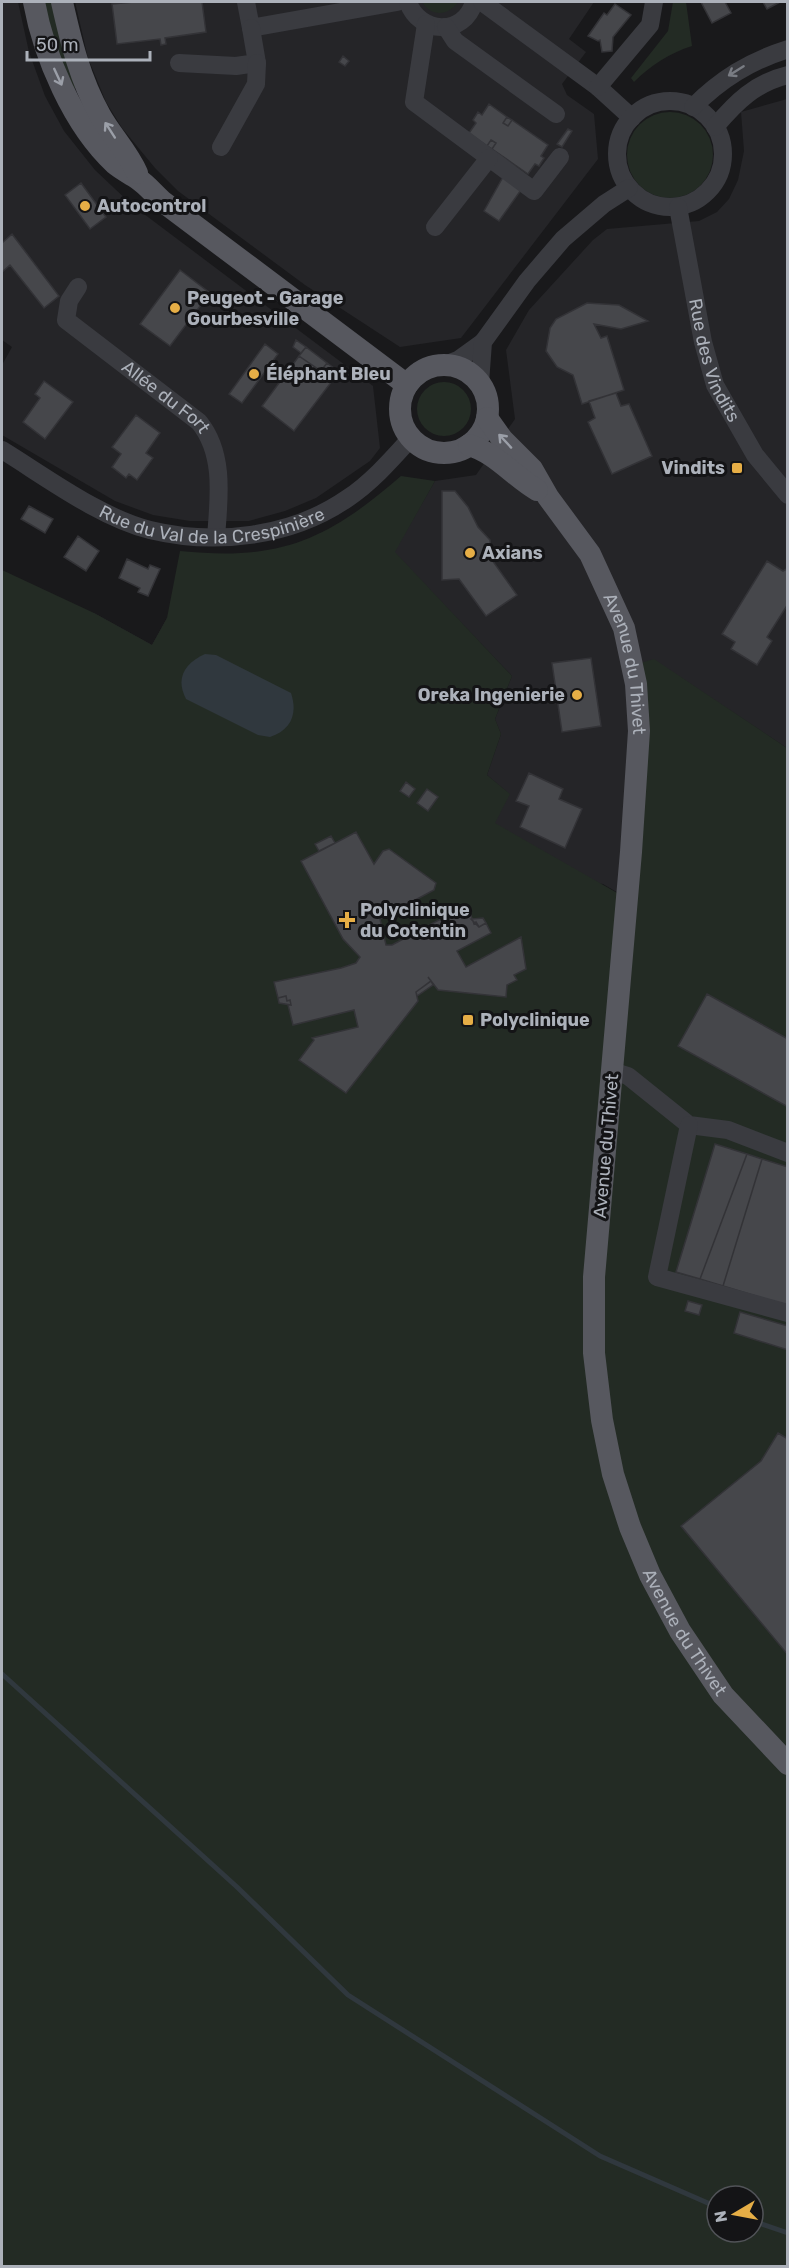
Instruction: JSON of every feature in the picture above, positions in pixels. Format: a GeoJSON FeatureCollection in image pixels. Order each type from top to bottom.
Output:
{"type":"FeatureCollection","features":[{"type":"Feature","properties":{"kind":"main road"},"geometry":{"type":"LineString","coordinates":[[34,2],[45,48],[66,93],[99,146],[116,165],[140,180],[162,201],[407,385]]}},
{"type":"Feature","properties":{"kind":"main road"},"geometry":{"type":"LineString","coordinates":[[62,2],[72,46],[89,95],[106,125],[131,159],[140,180]]}},
{"type":"Feature","properties":{"kind":"main road"},"geometry":{"type":"LineString","coordinates":[[445,365],[465,370],[480,383],[487,400],[487,418],[480,433],[469,445],[453,452],[437,453],[423,448],[411,438],[403,426],[400,412],[401,398],[407,385],[423,370],[445,365]]}},
{"type":"Feature","properties":{"kind":"main road","name":"Avenue du Thivet"},"geometry":{"type":"LineString","coordinates":[[487,418],[502,439],[532,469],[548,497],[590,554],[609,589],[624,628],[636,684],[639,730],[635,787],[594,1277],[594,1353],[602,1420],[613,1474],[630,1527],[650,1575],[680,1631],[723,1695],[788,1764]]}},
{"type":"Feature","properties":{"kind":"main road","name":"Avenue du Thivet"},"geometry":{"type":"LineString","coordinates":[[469,445],[498,461],[548,497]]}},
{"type":"Feature","properties":{"kind":"street"},"geometry":{"type":"LineString","coordinates":[[221,147],[256,84],[257,63],[246,2]]}},
{"type":"Feature","properties":{"kind":"street"},"geometry":{"type":"LineString","coordinates":[[251,28],[397,2]]}},
{"type":"Feature","properties":{"kind":"street"},"geometry":{"type":"LineString","coordinates":[[408,2],[417,18],[426,24],[446,27],[462,20],[474,2]]}},
{"type":"Feature","properties":{"kind":"street"},"geometry":{"type":"LineString","coordinates":[[482,2],[598,87],[632,118]]}},
{"type":"Feature","properties":{"kind":"street"},"geometry":{"type":"LineString","coordinates":[[598,87],[650,25],[654,2]]}},
{"type":"Feature","properties":{"kind":"street"},"geometry":{"type":"LineString","coordinates":[[426,24],[414,102],[534,191],[560,157]]}},
{"type":"Feature","properties":{"kind":"street"},"geometry":{"type":"LineString","coordinates":[[446,27],[455,41],[556,114]]}},
{"type":"Feature","properties":{"kind":"street"},"geometry":{"type":"LineString","coordinates":[[693,107],[715,86],[740,68],[788,49]]}},
{"type":"Feature","properties":{"kind":"street"},"geometry":{"type":"LineString","coordinates":[[179,63],[236,66],[257,63]]}},
{"type":"Feature","properties":{"kind":"street"},"geometry":{"type":"LineString","coordinates":[[715,127],[747,93],[759,85],[788,75]]}},
{"type":"Feature","properties":{"kind":"street"},"geometry":{"type":"LineString","coordinates":[[667,101],[693,107],[715,127],[722,151],[718,176],[700,198],[678,207],[659,207],[642,200],[629,188],[621,175],[617,160],[618,145],[623,130],[642,109],[667,101]]}},
{"type":"Feature","properties":{"kind":"street"},"geometry":{"type":"LineString","coordinates":[[435,227],[489,158]]}},
{"type":"Feature","properties":{"kind":"street"},"geometry":{"type":"LineString","coordinates":[[445,365],[458,360],[483,342],[552,251],[603,204],[629,188]]}},
{"type":"Feature","properties":{"kind":"street","name":"Rue des Vindits"},"geometry":{"type":"LineString","coordinates":[[678,207],[703,342],[715,385],[754,455],[788,495]]}},
{"type":"Feature","properties":{"kind":"street","name":"Allée du Fort"},"geometry":{"type":"LineString","coordinates":[[78,287],[69,301],[66,320],[199,422],[208,434],[216,459],[220,492],[216,537]]}},
{"type":"Feature","properties":{"kind":"street"},"geometry":{"type":"LineString","coordinates":[[480,383],[483,342]]}},
{"type":"Feature","properties":{"kind":"street","name":"Rue du Val de la Crespinière"},"geometry":{"type":"LineString","coordinates":[[2,450],[111,514],[149,530],[216,537],[264,534],[327,511],[349,498],[411,438]]}},
{"type":"Feature","properties":{"kind":"street"},"geometry":{"type":"LineString","coordinates":[[612,1071],[628,1076],[688,1125],[728,1130],[788,1153]]}},
{"type":"Feature","properties":{"kind":"street"},"geometry":{"type":"LineString","coordinates":[[688,1125],[657,1277],[788,1313]]}},
{"type":"Feature","properties":{"kind":"shaded area"},"geometry":{"type":"Polygon","coordinates":[[[2,2],[18,2],[29,52],[45,96],[64,131],[95,170],[132,205],[373,386],[380,448],[370,461],[316,498],[285,511],[249,521],[190,521],[153,515],[115,501],[2,435],[2,365],[12,347],[2,340],[2,2]]]}},
{"type":"Feature","properties":{"kind":"shaded area"},"geometry":{"type":"Polygon","coordinates":[[[40,2],[56,2],[78,86],[71,91],[40,2]]]}},
{"type":"Feature","properties":{"kind":"shaded area"},"geometry":{"type":"Polygon","coordinates":[[[75,2],[594,2],[569,39],[586,52],[562,84],[567,95],[594,114],[598,159],[461,338],[400,347],[305,285],[178,191],[155,168],[122,128],[106,102],[88,58],[75,2]]]}},
{"type":"Feature","properties":{"kind":"shaded area"},"geometry":{"type":"Polygon","coordinates":[[[422,2],[458,2],[450,10],[440,13],[430,10],[422,2]]]}},
{"type":"Feature","properties":{"kind":"shaded area"},"geometry":{"type":"Polygon","coordinates":[[[673,2],[686,2],[692,46],[661,60],[634,82],[631,78],[668,31],[673,2]]]}},
{"type":"Feature","properties":{"kind":"shaded area"},"geometry":{"type":"Polygon","coordinates":[[[787,99],[787,748],[654,660],[627,898],[603,884],[2,813],[94,613],[152,645],[167,618],[507,792],[487,775],[501,734],[495,719],[512,676],[394,552],[435,481],[476,475],[515,419],[506,350],[529,310],[593,240],[607,229],[699,221],[717,212],[729,199],[738,180],[744,151],[741,112],[787,99]]]}},
{"type":"Feature","properties":{"kind":"shaded area"},"geometry":{"type":"Polygon","coordinates":[[[670,112],[687,115],[701,124],[710,138],[713,155],[710,172],[701,186],[687,195],[670,198],[653,195],[639,186],[630,172],[627,155],[630,138],[639,124],[653,115],[670,112]]]}},
{"type":"Feature","properties":{"kind":"shaded area"},"geometry":{"type":"Polygon","coordinates":[[[444,382],[454,384],[463,390],[469,399],[471,409],[469,419],[463,428],[454,434],[444,436],[434,434],[425,428],[419,419],[417,409],[419,399],[425,390],[434,384],[444,382]]]}},
{"type":"Feature","properties":{"kind":"shaded area"},"geometry":{"type":"Polygon","coordinates":[[[401,476],[435,481],[395,552],[512,676],[495,719],[501,734],[487,775],[510,794],[495,823],[626,898],[634,665],[654,659],[787,748],[787,2266],[2,2266],[2,570],[94,613],[152,645],[167,618],[180,551],[246,553],[274,549],[300,542],[349,517],[401,476]]]}},
{"type":"Feature","properties":{"kind":"shaded area"},"geometry":{"type":"Polygon","coordinates":[[[205,654],[216,655],[291,693],[294,708],[288,726],[270,737],[258,735],[186,699],[182,684],[184,672],[192,662],[205,654]]]}},
{"type":"Feature","properties":{"kind":"building"},"geometry":{"type":"Polygon","coordinates":[[[202,2],[206,32],[165,38],[166,44],[161,45],[160,39],[117,44],[112,4],[202,2]]]}},
{"type":"Feature","properties":{"kind":"building"},"geometry":{"type":"Polygon","coordinates":[[[701,2],[725,2],[731,13],[712,23],[701,2]]]}},
{"type":"Feature","properties":{"kind":"building"},"geometry":{"type":"Polygon","coordinates":[[[763,2],[780,2],[767,9],[763,2]]]}},
{"type":"Feature","properties":{"kind":"building"},"geometry":{"type":"Polygon","coordinates":[[[615,4],[631,15],[613,37],[612,51],[602,52],[600,40],[588,36],[604,13],[607,15],[615,4]]]}},
{"type":"Feature","properties":{"kind":"building"},"geometry":{"type":"Polygon","coordinates":[[[343,56],[349,61],[345,66],[339,62],[343,56]]]}},
{"type":"Feature","properties":{"kind":"building"},"geometry":{"type":"Polygon","coordinates":[[[489,104],[507,117],[503,123],[508,126],[512,120],[548,145],[541,156],[544,158],[539,166],[535,164],[528,174],[492,149],[496,143],[491,140],[487,146],[469,133],[476,123],[473,120],[478,112],[482,115],[489,104]]]}},
{"type":"Feature","properties":{"kind":"building"},"geometry":{"type":"Polygon","coordinates":[[[507,117],[512,120],[508,126],[503,123],[507,117]]]}},
{"type":"Feature","properties":{"kind":"building"},"geometry":{"type":"Polygon","coordinates":[[[568,129],[572,131],[562,147],[557,144],[568,129]]]}},
{"type":"Feature","properties":{"kind":"building"},"geometry":{"type":"Polygon","coordinates":[[[491,140],[496,143],[492,149],[487,146],[491,140]]]}},
{"type":"Feature","properties":{"kind":"building"},"geometry":{"type":"Polygon","coordinates":[[[503,177],[521,190],[499,221],[484,211],[503,177]]]}},
{"type":"Feature","properties":{"kind":"building","name":"Autocontrol"},"geometry":{"type":"Polygon","coordinates":[[[81,183],[106,217],[90,229],[65,195],[81,183]]]}},
{"type":"Feature","properties":{"kind":"building"},"geometry":{"type":"Polygon","coordinates":[[[12,234],[59,296],[44,308],[10,265],[2,272],[2,243],[12,234]]]}},
{"type":"Feature","properties":{"kind":"building","name":"Peugeot - Garage Gourbesville"},"geometry":{"type":"Polygon","coordinates":[[[180,270],[210,293],[170,346],[140,324],[180,270]]]}},
{"type":"Feature","properties":{"kind":"building"},"geometry":{"type":"Polygon","coordinates":[[[587,303],[619,305],[648,321],[621,329],[594,324],[601,338],[607,336],[624,390],[582,404],[573,375],[557,367],[546,351],[550,328],[556,319],[587,303]]]}},
{"type":"Feature","properties":{"kind":"building"},"geometry":{"type":"Polygon","coordinates":[[[296,340],[306,347],[301,353],[293,347],[296,340]]]}},
{"type":"Feature","properties":{"kind":"building","name":"Éléphant Bleu"},"geometry":{"type":"Polygon","coordinates":[[[265,344],[278,354],[242,403],[229,394],[265,344]]]}},
{"type":"Feature","properties":{"kind":"building"},"geometry":{"type":"Polygon","coordinates":[[[306,347],[327,363],[321,371],[299,356],[306,347]]]}},
{"type":"Feature","properties":{"kind":"building"},"geometry":{"type":"Polygon","coordinates":[[[299,356],[321,371],[327,363],[339,372],[294,431],[262,406],[299,356]]]}},
{"type":"Feature","properties":{"kind":"building"},"geometry":{"type":"Polygon","coordinates":[[[44,381],[73,402],[45,439],[23,422],[40,398],[35,394],[44,381]]]}},
{"type":"Feature","properties":{"kind":"building"},"geometry":{"type":"Polygon","coordinates":[[[616,393],[621,406],[629,404],[652,456],[612,474],[588,422],[595,418],[589,401],[616,393]]]}},
{"type":"Feature","properties":{"kind":"building"},"geometry":{"type":"Polygon","coordinates":[[[136,415],[160,433],[146,453],[153,458],[137,480],[129,474],[126,478],[112,467],[121,454],[112,447],[136,415]]]}},
{"type":"Feature","properties":{"kind":"building"},"geometry":{"type":"Polygon","coordinates":[[[442,491],[455,491],[468,507],[478,527],[490,540],[492,560],[517,595],[486,616],[459,579],[442,580],[442,491]]]}},
{"type":"Feature","properties":{"kind":"building"},"geometry":{"type":"Polygon","coordinates":[[[29,506],[53,519],[45,533],[21,519],[29,506]]]}},
{"type":"Feature","properties":{"kind":"building"},"geometry":{"type":"Polygon","coordinates":[[[78,536],[99,551],[86,571],[64,557],[78,536]]]}},
{"type":"Feature","properties":{"kind":"building"},"geometry":{"type":"Polygon","coordinates":[[[127,559],[148,569],[150,565],[160,569],[148,596],[138,592],[140,588],[119,578],[127,559]]]}},
{"type":"Feature","properties":{"kind":"building"},"geometry":{"type":"Polygon","coordinates":[[[767,561],[783,571],[788,568],[788,604],[767,637],[772,641],[757,665],[731,649],[735,642],[722,634],[767,561]]]}},
{"type":"Feature","properties":{"kind":"building"},"geometry":{"type":"Polygon","coordinates":[[[591,658],[601,726],[562,732],[552,663],[591,658]]]}},
{"type":"Feature","properties":{"kind":"building"},"geometry":{"type":"Polygon","coordinates":[[[529,773],[563,789],[559,799],[582,809],[565,848],[520,827],[529,806],[516,801],[529,773]]]}},
{"type":"Feature","properties":{"kind":"building"},"geometry":{"type":"Polygon","coordinates":[[[406,782],[415,789],[409,797],[400,791],[406,782]]]}},
{"type":"Feature","properties":{"kind":"building"},"geometry":{"type":"Polygon","coordinates":[[[427,789],[438,797],[428,811],[417,803],[427,789]]]}},
{"type":"Feature","properties":{"kind":"building"},"geometry":{"type":"Polygon","coordinates":[[[356,832],[374,864],[383,851],[389,849],[436,883],[434,890],[380,919],[386,945],[392,945],[467,905],[474,924],[476,922],[479,927],[486,923],[491,933],[457,951],[466,967],[521,937],[526,969],[514,975],[517,980],[507,985],[506,997],[438,990],[428,977],[431,981],[416,992],[418,1001],[346,1093],[299,1060],[314,1040],[312,1038],[358,1027],[354,1010],[293,1025],[288,1005],[291,1005],[290,1000],[287,1001],[286,996],[278,998],[274,982],[341,968],[356,963],[360,957],[343,939],[301,861],[356,832]]]}},
{"type":"Feature","properties":{"kind":"building"},"geometry":{"type":"Polygon","coordinates":[[[331,836],[335,843],[319,851],[315,844],[331,836]]]}},
{"type":"Feature","properties":{"kind":"building"},"geometry":{"type":"Polygon","coordinates":[[[483,918],[486,923],[479,927],[471,919],[483,918]]]}},
{"type":"Feature","properties":{"kind":"building"},"geometry":{"type":"Polygon","coordinates":[[[431,981],[433,985],[417,996],[416,992],[431,981]]]}},
{"type":"Feature","properties":{"kind":"building"},"geometry":{"type":"Polygon","coordinates":[[[707,994],[788,1039],[788,1107],[678,1046],[707,994]]]}},
{"type":"Feature","properties":{"kind":"building"},"geometry":{"type":"Polygon","coordinates":[[[286,996],[291,1005],[279,1003],[278,998],[286,996]]]}},
{"type":"Feature","properties":{"kind":"building"},"geometry":{"type":"Polygon","coordinates":[[[715,1144],[747,1154],[700,1279],[676,1272],[715,1144]]]}},
{"type":"Feature","properties":{"kind":"building"},"geometry":{"type":"Polygon","coordinates":[[[747,1154],[762,1159],[723,1286],[700,1279],[747,1154]]]}},
{"type":"Feature","properties":{"kind":"building"},"geometry":{"type":"Polygon","coordinates":[[[762,1159],[788,1167],[788,1306],[723,1286],[762,1159]]]}},
{"type":"Feature","properties":{"kind":"building"},"geometry":{"type":"Polygon","coordinates":[[[688,1301],[702,1305],[699,1315],[685,1311],[688,1301]]]}},
{"type":"Feature","properties":{"kind":"building"},"geometry":{"type":"Polygon","coordinates":[[[740,1312],[788,1326],[788,1350],[734,1333],[740,1312]]]}},
{"type":"Feature","properties":{"kind":"building"},"geometry":{"type":"Polygon","coordinates":[[[778,1433],[788,1439],[788,1655],[681,1526],[761,1461],[778,1433]]]}},
{"type":"Feature","properties":{"kind":"waterway"},"geometry":{"type":"LineString","coordinates":[[2,1674],[237,1887],[348,1995],[600,2156],[705,2202]]}},
{"type":"Feature","properties":{"kind":"waterway"},"geometry":{"type":"LineString","coordinates":[[765,2225],[788,2233]]}},
{"type":"Feature","properties":{"kind":"place","name":"Autocontrol"},"geometry":{"type":"Point","coordinates":[85,206]}},
{"type":"Feature","properties":{"kind":"place","name":"Peugeot - Garage Gourbesville"},"geometry":{"type":"Point","coordinates":[175,308]}},
{"type":"Feature","properties":{"kind":"place","name":"Éléphant Bleu"},"geometry":{"type":"Point","coordinates":[254,374]}},
{"type":"Feature","properties":{"kind":"place","name":"Vindits"},"geometry":{"type":"Point","coordinates":[737,468]}},
{"type":"Feature","properties":{"kind":"place","name":"Axians"},"geometry":{"type":"Point","coordinates":[470,553]}},
{"type":"Feature","properties":{"kind":"place","name":"Oreka Ingenierie"},"geometry":{"type":"Point","coordinates":[577,695]}},
{"type":"Feature","properties":{"kind":"place","name":"Polyclinique du Cotentin"},"geometry":{"type":"Point","coordinates":[347,920]}},
{"type":"Feature","properties":{"kind":"place","name":"Polyclinique"},"geometry":{"type":"Point","coordinates":[468,1020]}}]}
